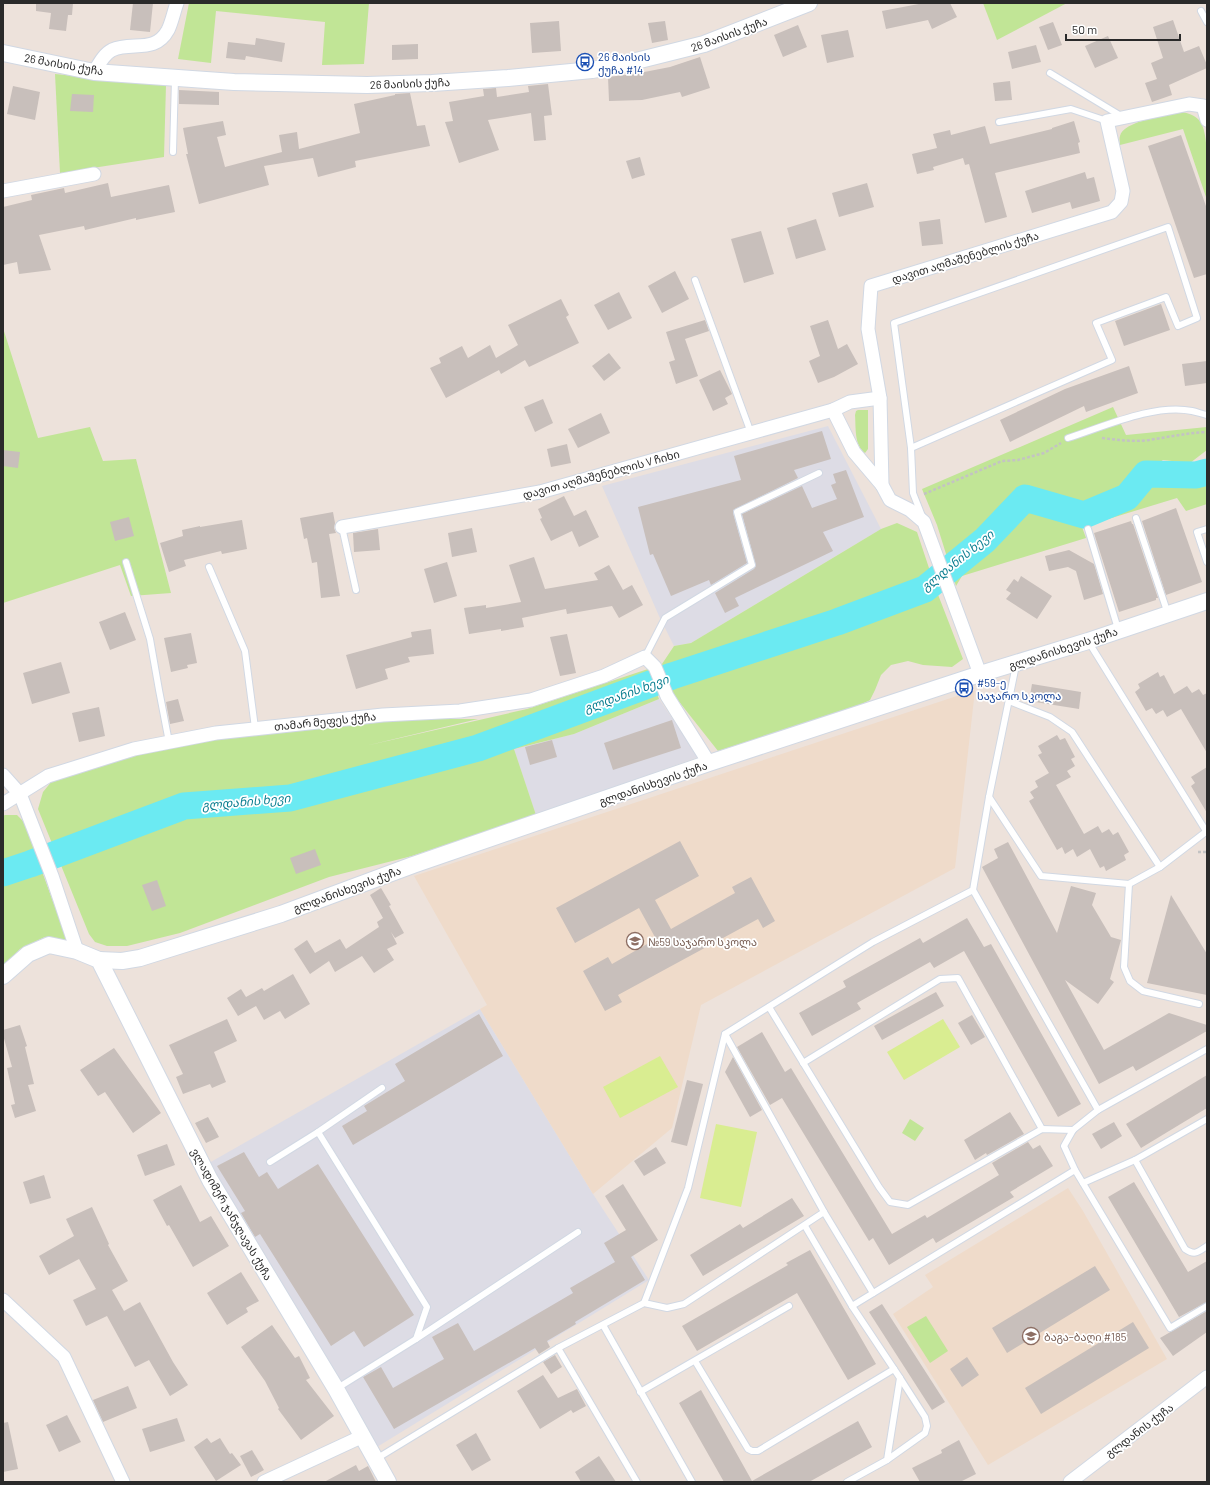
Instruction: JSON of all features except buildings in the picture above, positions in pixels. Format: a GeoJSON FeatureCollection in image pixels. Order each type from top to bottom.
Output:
{"type":"FeatureCollection","features":[{"type":"Feature","properties":{"kind":"street"},"geometry":{"type":"LineString","coordinates":[[94,72],[104,57],[112,51],[122,48],[147,46],[160,40],[168,30],[177,3]]}},
{"type":"Feature","properties":{"kind":"street","name":"26 მაისის ქუჩა"},"geometry":{"type":"LineString","coordinates":[[3,53],[94,72],[234,82],[367,85],[432,83],[592,70],[649,59],[704,44],[808,3]]}},
{"type":"Feature","properties":{"kind":"street"},"geometry":{"type":"LineString","coordinates":[[1107,121],[1189,104],[1205,104],[1207,120]]}},
{"type":"Feature","properties":{"kind":"street","name":"დავით აღმაშენებლის ქუჩა"},"geometry":{"type":"LineString","coordinates":[[882,485],[880,398],[868,329],[871,286],[1112,212],[1121,202],[1123,191],[1107,121]]}},
{"type":"Feature","properties":{"kind":"street"},"geometry":{"type":"LineString","coordinates":[[3,190],[94,174]]}},
{"type":"Feature","properties":{"kind":"street","name":"დავით აღმაშენებლის V ჩიხი"},"geometry":{"type":"LineString","coordinates":[[342,527],[540,492],[833,410],[850,402],[880,398]]}},
{"type":"Feature","properties":{"kind":"street"},"geometry":{"type":"LineString","coordinates":[[833,410],[854,452],[882,485],[890,500],[910,510],[925,525],[980,674]]}},
{"type":"Feature","properties":{"kind":"street","name":"გლდანისხევის ქუჩა"},"geometry":{"type":"LineString","coordinates":[[99,960],[140,958],[281,914],[413,865],[709,763],[980,674],[1119,631],[1207,601]]}},
{"type":"Feature","properties":{"kind":"street"},"geometry":{"type":"LineString","coordinates":[[645,657],[655,667],[666,696],[709,763]]}},
{"type":"Feature","properties":{"kind":"street","name":"თამარ მეფეს ქუჩა"},"geometry":{"type":"LineString","coordinates":[[3,804],[48,776],[134,749],[216,733],[255,728],[383,715],[460,711],[531,700],[604,676],[645,657]]}},
{"type":"Feature","properties":{"kind":"street"},"geometry":{"type":"LineString","coordinates":[[3,775],[20,794],[52,876],[77,951]]}},
{"type":"Feature","properties":{"kind":"street"},"geometry":{"type":"LineString","coordinates":[[3,976],[28,954],[49,945],[77,951],[99,960]]}},
{"type":"Feature","properties":{"kind":"street","name":"ვლადიმერ ჯანჯღავას ქუჩა"},"geometry":{"type":"LineString","coordinates":[[99,960],[210,1180],[336,1389],[388,1482]]}},
{"type":"Feature","properties":{"kind":"street"},"geometry":{"type":"LineString","coordinates":[[3,1300],[64,1356],[123,1482]]}},
{"type":"Feature","properties":{"kind":"street","name":"გლდანის ქუჩა"},"geometry":{"type":"LineString","coordinates":[[1070,1482],[1207,1377]]}},
{"type":"Feature","properties":{"kind":"street"},"geometry":{"type":"LineString","coordinates":[[264,1482],[363,1436]]}},
{"type":"Feature","properties":{"kind":"lane"},"geometry":{"type":"LineString","coordinates":[[1201,11],[1207,22]]}},
{"type":"Feature","properties":{"kind":"lane"},"geometry":{"type":"LineString","coordinates":[[1050,73],[1122,117]]}},
{"type":"Feature","properties":{"kind":"lane"},"geometry":{"type":"LineString","coordinates":[[173,152],[175,77]]}},
{"type":"Feature","properties":{"kind":"lane"},"geometry":{"type":"LineString","coordinates":[[999,122],[1071,110],[1107,121]]}},
{"type":"Feature","properties":{"kind":"lane"},"geometry":{"type":"LineString","coordinates":[[911,448],[1112,360],[1096,323],[1166,297],[1178,326],[1197,318],[1168,228],[894,323],[911,448],[913,493],[925,525]]}},
{"type":"Feature","properties":{"kind":"lane"},"geometry":{"type":"LineString","coordinates":[[695,280],[751,433]]}},
{"type":"Feature","properties":{"kind":"lane"},"geometry":{"type":"LineString","coordinates":[[1068,438],[1145,413],[1174,410],[1191,411],[1207,415]]}},
{"type":"Feature","properties":{"kind":"lane"},"geometry":{"type":"LineString","coordinates":[[645,657],[665,618],[752,565],[737,512],[819,473]]}},
{"type":"Feature","properties":{"kind":"lane"},"geometry":{"type":"LineString","coordinates":[[1136,518],[1168,614]]}},
{"type":"Feature","properties":{"kind":"lane"},"geometry":{"type":"LineString","coordinates":[[342,527],[356,590]]}},
{"type":"Feature","properties":{"kind":"lane"},"geometry":{"type":"LineString","coordinates":[[1088,529],[1119,631]]}},
{"type":"Feature","properties":{"kind":"lane"},"geometry":{"type":"LineString","coordinates":[[1207,529],[1197,532],[1207,562]]}},
{"type":"Feature","properties":{"kind":"lane"},"geometry":{"type":"LineString","coordinates":[[126,562],[150,639],[169,742]]}},
{"type":"Feature","properties":{"kind":"lane"},"geometry":{"type":"LineString","coordinates":[[210,567],[245,651],[255,728]]}},
{"type":"Feature","properties":{"kind":"lane"},"geometry":{"type":"LineString","coordinates":[[990,797],[1041,876],[1129,884],[1160,867],[1206,831],[1088,641]]}},
{"type":"Feature","properties":{"kind":"lane"},"geometry":{"type":"LineString","coordinates":[[1016,663],[973,890],[1098,1110]]}},
{"type":"Feature","properties":{"kind":"lane"},"geometry":{"type":"LineString","coordinates":[[1009,702],[1050,716],[1072,732],[1160,867]]}},
{"type":"Feature","properties":{"kind":"lane"},"geometry":{"type":"LineString","coordinates":[[1129,884],[1124,967],[1130,981],[1143,991],[1199,1004]]}},
{"type":"Feature","properties":{"kind":"lane"},"geometry":{"type":"LineString","coordinates":[[644,1303],[688,1188],[725,1034],[873,942],[973,890]]}},
{"type":"Feature","properties":{"kind":"lane"},"geometry":{"type":"LineString","coordinates":[[803,1063],[940,979],[958,978],[1042,1129]]}},
{"type":"Feature","properties":{"kind":"lane"},"geometry":{"type":"LineString","coordinates":[[769,1007],[879,1188],[890,1202],[908,1205],[1042,1129],[1072,1130]]}},
{"type":"Feature","properties":{"kind":"lane"},"geometry":{"type":"LineString","coordinates":[[725,1034],[824,1212],[873,1293]]}},
{"type":"Feature","properties":{"kind":"lane"},"geometry":{"type":"LineString","coordinates":[[1207,1049],[1098,1110],[1072,1130],[1064,1146],[1075,1170],[1170,1328],[1207,1306]]}},
{"type":"Feature","properties":{"kind":"lane"},"geometry":{"type":"LineString","coordinates":[[270,1162],[318,1132],[382,1088]]}},
{"type":"Feature","properties":{"kind":"lane"},"geometry":{"type":"LineString","coordinates":[[1083,1183],[1135,1160],[1207,1119]]}},
{"type":"Feature","properties":{"kind":"lane"},"geometry":{"type":"LineString","coordinates":[[318,1132],[427,1307],[416,1339]]}},
{"type":"Feature","properties":{"kind":"lane"},"geometry":{"type":"LineString","coordinates":[[1135,1160],[1185,1250],[1191,1253],[1196,1253],[1207,1246]]}},
{"type":"Feature","properties":{"kind":"lane"},"geometry":{"type":"LineString","coordinates":[[852,1306],[1075,1170]]}},
{"type":"Feature","properties":{"kind":"lane"},"geometry":{"type":"LineString","coordinates":[[376,1459],[558,1348],[644,1303],[667,1308],[684,1304],[805,1226],[824,1212]]}},
{"type":"Feature","properties":{"kind":"lane"},"geometry":{"type":"LineString","coordinates":[[805,1226],[852,1306],[925,1417],[927,1426],[925,1433],[887,1460],[847,1482]]}},
{"type":"Feature","properties":{"kind":"lane"},"geometry":{"type":"LineString","coordinates":[[336,1389],[416,1339],[578,1232]]}},
{"type":"Feature","properties":{"kind":"lane"},"geometry":{"type":"LineString","coordinates":[[640,1392],[790,1306]]}},
{"type":"Feature","properties":{"kind":"lane"},"geometry":{"type":"LineString","coordinates":[[603,1325],[692,1482]]}},
{"type":"Feature","properties":{"kind":"lane"},"geometry":{"type":"LineString","coordinates":[[558,1348],[636,1482]]}},
{"type":"Feature","properties":{"kind":"lane"},"geometry":{"type":"LineString","coordinates":[[695,1361],[748,1449],[752,1451],[758,1451],[894,1369]]}},
{"type":"Feature","properties":{"kind":"lane"},"geometry":{"type":"LineString","coordinates":[[887,1460],[900,1378]]}},
{"type":"Feature","properties":{"kind":"path"},"geometry":{"type":"LineString","coordinates":[[1098,438],[1123,441],[1148,440],[1188,433],[1207,432]]}},
{"type":"Feature","properties":{"kind":"path"},"geometry":{"type":"LineString","coordinates":[[915,498],[1002,461],[1018,460],[1044,453],[1068,438]]}},
{"type":"Feature","properties":{"kind":"shaded area"},"geometry":{"type":"Polygon","coordinates":[[[828,426],[881,529],[691,643],[674,646],[659,616],[602,486],[828,426]]]}},
{"type":"Feature","properties":{"kind":"shaded area","name":"№59 საჯარო სკოლა"},"geometry":{"type":"Polygon","coordinates":[[[975,690],[955,868],[701,1005],[672,1128],[593,1194],[480,1009],[487,1005],[414,876],[975,690]]]}},
{"type":"Feature","properties":{"kind":"shaded area"},"geometry":{"type":"Polygon","coordinates":[[[659,699],[698,757],[536,815],[514,749],[574,734],[659,699]]]}},
{"type":"Feature","properties":{"kind":"shaded area"},"geometry":{"type":"Polygon","coordinates":[[[480,1009],[593,1194],[649,1280],[377,1447],[209,1163],[480,1009]]]}},
{"type":"Feature","properties":{"kind":"shaded area","name":"ბაგა–ბაღი #185"},"geometry":{"type":"Polygon","coordinates":[[[1068,1188],[1083,1211],[1167,1359],[988,1465],[893,1314],[933,1287],[925,1275],[1068,1188]]]}},
{"type":"Feature","properties":{"kind":"green space"},"geometry":{"type":"Polygon","coordinates":[[[189,3],[369,3],[364,64],[322,65],[325,22],[216,11],[211,63],[178,59],[189,3]]]}},
{"type":"Feature","properties":{"kind":"green space"},"geometry":{"type":"Polygon","coordinates":[[[983,3],[1067,3],[997,40],[983,3]]]}},
{"type":"Feature","properties":{"kind":"green space"},"geometry":{"type":"Polygon","coordinates":[[[55,74],[166,85],[164,157],[60,173],[55,74]]]}},
{"type":"Feature","properties":{"kind":"green space"},"geometry":{"type":"Polygon","coordinates":[[[1182,112],[1195,117],[1203,126],[1207,158],[1207,200],[1183,129],[1120,145],[1120,136],[1129,126],[1157,117],[1182,112]]]}},
{"type":"Feature","properties":{"kind":"green space"},"geometry":{"type":"Polygon","coordinates":[[[3,328],[38,438],[90,427],[103,461],[136,459],[171,593],[131,596],[120,565],[3,603],[3,328]]]}},
{"type":"Feature","properties":{"kind":"green space"},"geometry":{"type":"Polygon","coordinates":[[[1113,407],[1126,435],[1207,427],[1207,450],[1190,463],[1163,460],[1148,470],[1135,474],[1133,478],[1151,485],[1169,487],[1207,484],[1207,504],[1186,511],[1177,498],[1082,527],[1086,538],[962,576],[956,586],[937,525],[922,489],[1113,407]]]}},
{"type":"Feature","properties":{"kind":"green space"},"geometry":{"type":"Polygon","coordinates":[[[868,410],[868,449],[865,453],[861,450],[856,436],[855,415],[856,411],[868,410]]]}},
{"type":"Feature","properties":{"kind":"green space"},"geometry":{"type":"Polygon","coordinates":[[[897,523],[917,532],[937,592],[963,659],[952,667],[923,665],[908,661],[891,665],[881,675],[870,700],[858,706],[718,751],[673,694],[662,664],[674,646],[691,643],[881,529],[897,523]]]}},
{"type":"Feature","properties":{"kind":"green space"},"geometry":{"type":"Polygon","coordinates":[[[648,669],[659,699],[574,734],[514,749],[536,815],[412,856],[329,877],[180,933],[127,946],[107,946],[95,942],[89,934],[38,809],[43,792],[52,781],[143,753],[232,736],[386,719],[478,719],[365,746],[527,709],[648,669]]]}},
{"type":"Feature","properties":{"kind":"green space"},"geometry":{"type":"Polygon","coordinates":[[[17,815],[24,822],[67,940],[45,937],[20,949],[3,968],[3,816],[17,815]]]}},
{"type":"Feature","properties":{"kind":"green space"},"geometry":{"type":"Polygon","coordinates":[[[943,1019],[960,1047],[904,1080],[887,1052],[943,1019]]]}},
{"type":"Feature","properties":{"kind":"green space"},"geometry":{"type":"Polygon","coordinates":[[[660,1056],[678,1087],[620,1118],[603,1087],[660,1056]]]}},
{"type":"Feature","properties":{"kind":"green space"},"geometry":{"type":"Polygon","coordinates":[[[910,1119],[924,1128],[915,1141],[902,1133],[910,1119]]]}},
{"type":"Feature","properties":{"kind":"green space"},"geometry":{"type":"Polygon","coordinates":[[[716,1124],[757,1132],[741,1207],[700,1198],[716,1124]]]}},
{"type":"Feature","properties":{"kind":"green space"},"geometry":{"type":"Polygon","coordinates":[[[926,1316],[948,1351],[930,1363],[907,1327],[926,1316]]]}},
{"type":"Feature","properties":{"kind":"waterway","name":"გლდანის ხევი"},"geometry":{"type":"LineString","coordinates":[[3,873],[184,806],[290,798],[478,748],[672,676],[837,622],[925,589],[985,540],[1025,498],[1084,515],[1127,497],[1146,474],[1196,475],[1207,472]]}},
{"type":"Feature","properties":{"kind":"place","name":"26 მაისის ქუჩა #14"},"geometry":{"type":"Point","coordinates":[585,62]}},
{"type":"Feature","properties":{"kind":"place","name":"#59-ე საჯარო სკოლა"},"geometry":{"type":"Point","coordinates":[964,688]}},
{"type":"Feature","properties":{"kind":"place","name":"№59 საჯარო სკოლა"},"geometry":{"type":"Point","coordinates":[635,941]}},
{"type":"Feature","properties":{"kind":"place","name":"ბაგა–ბაღი #185"},"geometry":{"type":"Point","coordinates":[1031,1336]}}]}
